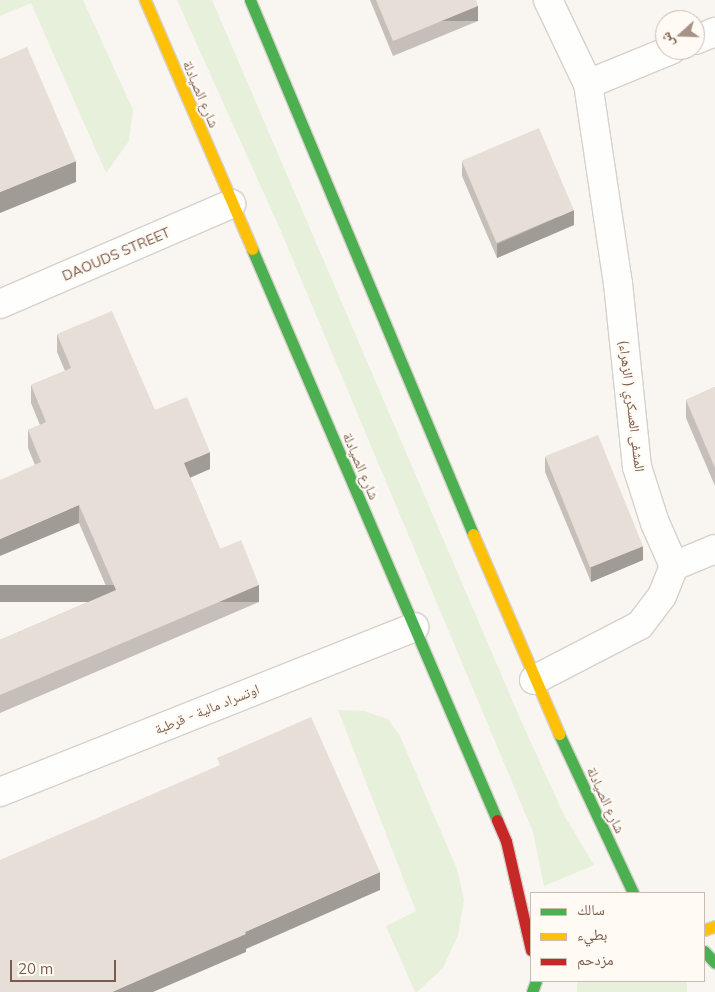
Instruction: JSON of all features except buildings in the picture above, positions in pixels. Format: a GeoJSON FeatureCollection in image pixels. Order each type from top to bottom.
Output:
{"type":"FeatureCollection","features":[{"type":"Feature","properties":{"kind":"street","name":"شارع الصيادلة"},"geometry":{"type":"LineString","coordinates":[[145,0],[506,842],[530,946]]}},
{"type":"Feature","properties":{"kind":"street","name":"شارع الصيادلة"},"geometry":{"type":"LineString","coordinates":[[250,0],[534,680],[633,892]]}},
{"type":"Feature","properties":{"kind":"street","name":"المشفى العسكري ( الزهراء)"},"geometry":{"type":"LineString","coordinates":[[548,0],[588,84],[618,284],[637,467],[674,566]]}},
{"type":"Feature","properties":{"kind":"street"},"geometry":{"type":"LineString","coordinates":[[588,84],[655,57]]}},
{"type":"Feature","properties":{"kind":"street","name":"DAOUDS STREET"},"geometry":{"type":"LineString","coordinates":[[0,304],[231,204]]}},
{"type":"Feature","properties":{"kind":"street"},"geometry":{"type":"LineString","coordinates":[[534,680],[640,625],[662,596],[674,566],[715,548]]}},
{"type":"Feature","properties":{"kind":"street","name":"اوتسراد مالية - قرطبة"},"geometry":{"type":"LineString","coordinates":[[0,792],[414,627]]}},
{"type":"Feature","properties":{"kind":"street"},"geometry":{"type":"LineString","coordinates":[[705,952],[715,963]]}},
{"type":"Feature","properties":{"kind":"green space"},"geometry":{"type":"Polygon","coordinates":[[[0,0],[83,0],[133,110],[129,141],[106,173],[31,3],[0,16],[0,0]]]}},
{"type":"Feature","properties":{"kind":"green space"},"geometry":{"type":"Polygon","coordinates":[[[177,0],[212,0],[522,723],[564,815],[594,865],[544,886],[533,832],[280,229],[177,0]]]}},
{"type":"Feature","properties":{"kind":"green space"},"geometry":{"type":"Polygon","coordinates":[[[338,710],[364,711],[388,719],[400,736],[457,869],[464,899],[458,935],[443,968],[417,992],[415,992],[386,926],[416,911],[338,710]]]}},
{"type":"Feature","properties":{"kind":"green space"},"geometry":{"type":"Polygon","coordinates":[[[577,982],[687,982],[687,992],[577,992],[577,982]]]}},
{"type":"Feature","properties":{"kind":"traffic: fast"},"geometry":{"type":"LineString","coordinates":[[250,0],[473,534]]}},
{"type":"Feature","properties":{"kind":"traffic: fast"},"geometry":{"type":"LineString","coordinates":[[252,249],[497,820]]}},
{"type":"Feature","properties":{"kind":"traffic: fast"},"geometry":{"type":"LineString","coordinates":[[559,734],[633,892]]}},
{"type":"Feature","properties":{"kind":"traffic: fast"},"geometry":{"type":"LineString","coordinates":[[705,952],[715,963]]}},
{"type":"Feature","properties":{"kind":"traffic: fast"},"geometry":{"type":"LineString","coordinates":[[532,992],[536,982]]}},
{"type":"Feature","properties":{"kind":"traffic: slow"},"geometry":{"type":"LineString","coordinates":[[145,0],[252,249]]}},
{"type":"Feature","properties":{"kind":"traffic: slow"},"geometry":{"type":"LineString","coordinates":[[473,534],[559,734]]}},
{"type":"Feature","properties":{"kind":"traffic: slow"},"geometry":{"type":"LineString","coordinates":[[705,930],[715,926]]}},
{"type":"Feature","properties":{"kind":"traffic: jam"},"geometry":{"type":"LineString","coordinates":[[497,820],[506,841],[530,946]]}}]}
